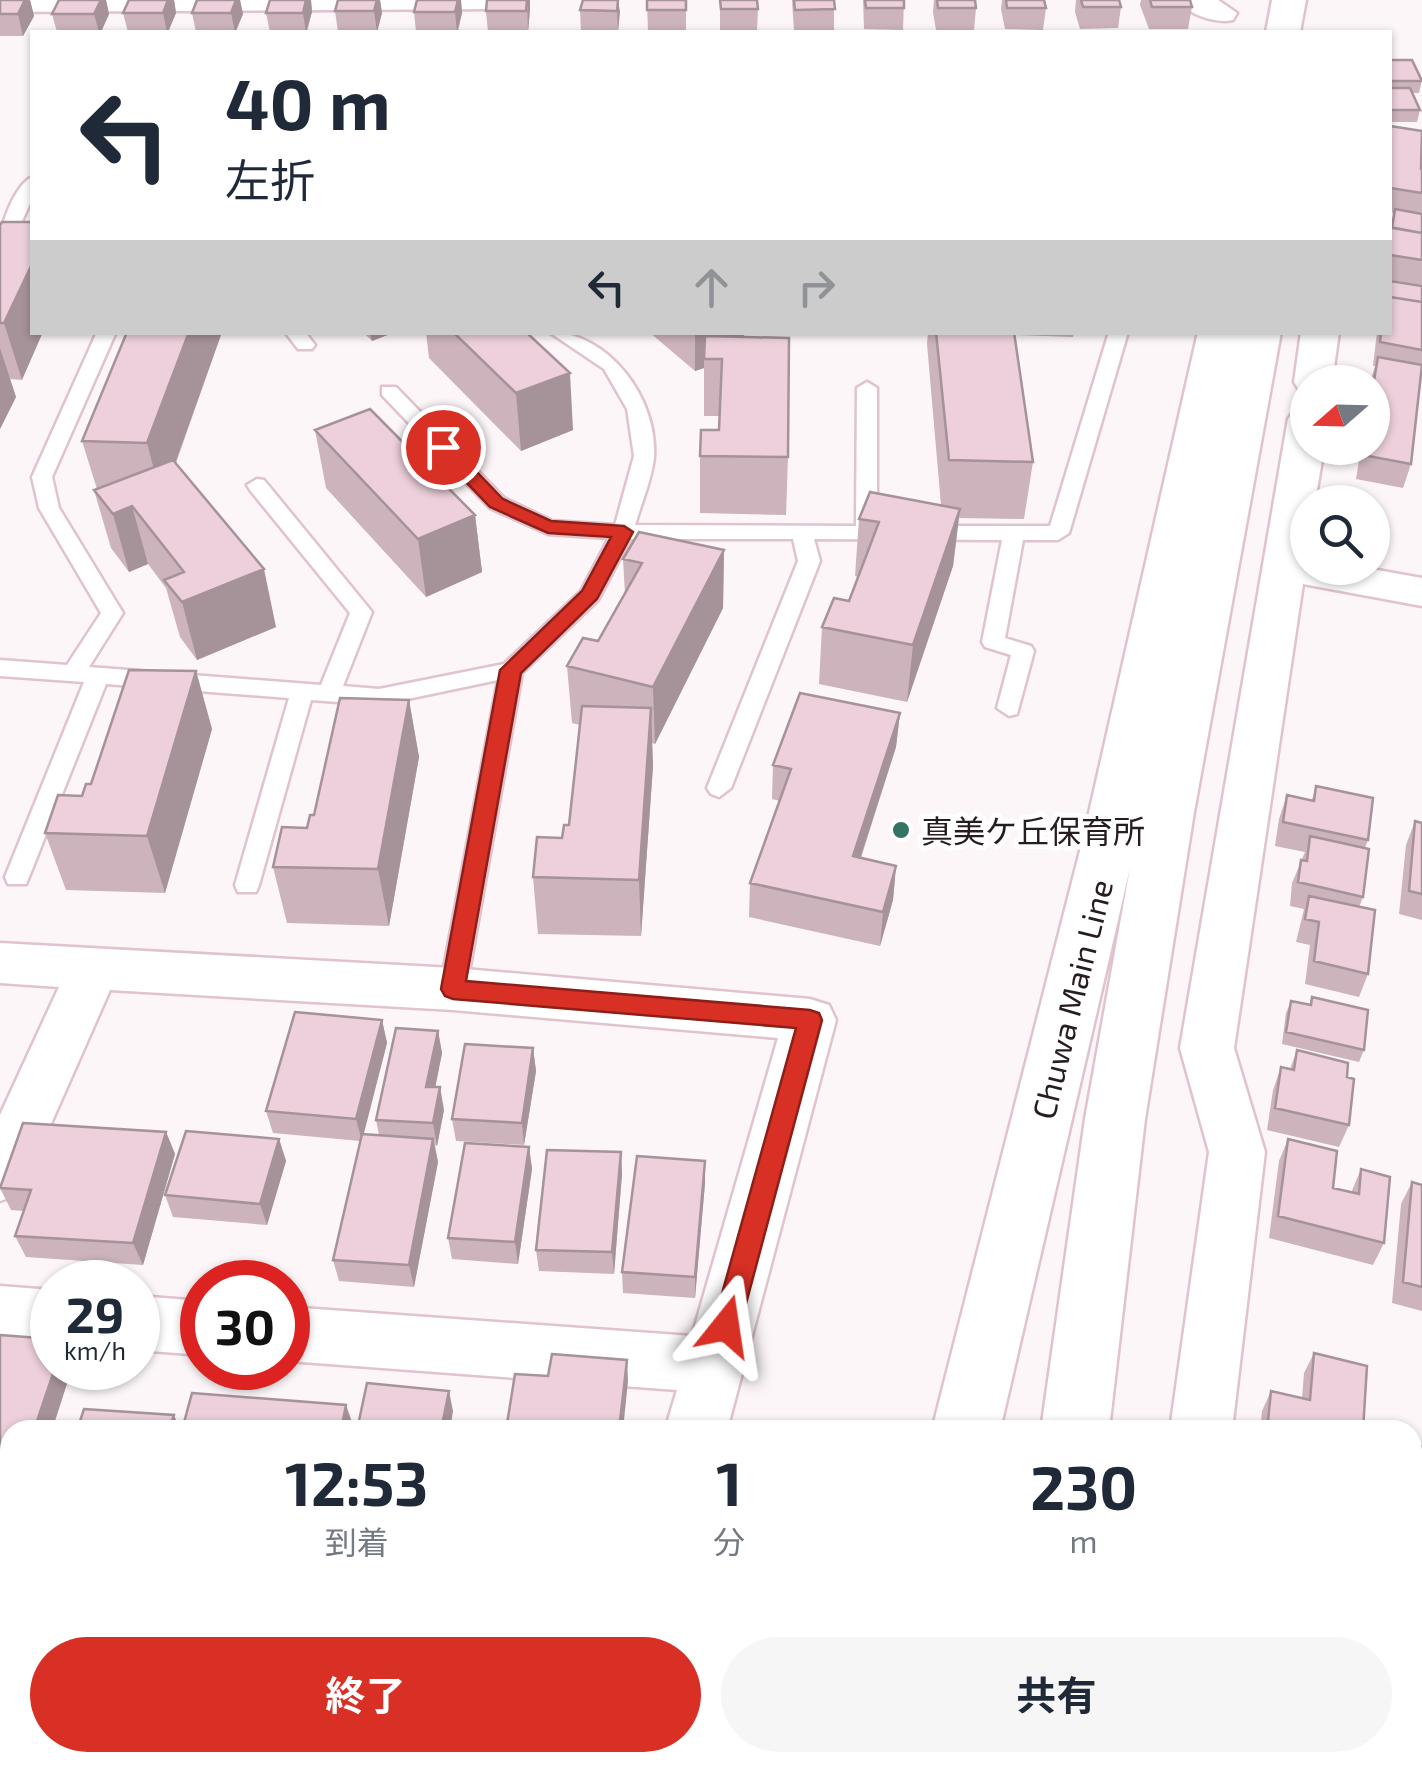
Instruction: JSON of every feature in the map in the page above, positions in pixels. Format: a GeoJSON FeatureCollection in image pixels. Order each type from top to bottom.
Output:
{"type":"FeatureCollection","features":[{"type":"Feature","properties":{"kind":"main road"},"geometry":{"type":"LineString","coordinates":[[1283,30],[1290,0]]}},
{"type":"Feature","properties":{"kind":"main road","name":"Chuwa Main Line"},"geometry":{"type":"LineString","coordinates":[[968,1420],[1111,835],[1218,335]]}},
{"type":"Feature","properties":{"kind":"main road","name":"Chuwa Main Line"},"geometry":{"type":"LineString","coordinates":[[1076,1420],[1115,1119],[1166,812],[1259,335]]}},
{"type":"Feature","properties":{"kind":"street"},"geometry":{"type":"LineString","coordinates":[[0,3],[499,0]]}},
{"type":"Feature","properties":{"kind":"street"},"geometry":{"type":"LineString","coordinates":[[1192,0],[1222,13]]}},
{"type":"Feature","properties":{"kind":"street"},"geometry":{"type":"LineString","coordinates":[[1315,365],[1320,335]]}},
{"type":"Feature","properties":{"kind":"street"},"geometry":{"type":"LineString","coordinates":[[1203,1420],[1237,1152],[1208,1048],[1301,465]]}},
{"type":"Feature","properties":{"kind":"street"},"geometry":{"type":"LineString","coordinates":[[1286,567],[1422,592]]}},
{"type":"Feature","properties":{"kind":"street"},"geometry":{"type":"LineString","coordinates":[[0,964],[453,989],[810,1020],[699,1420]]}},
{"type":"Feature","properties":{"kind":"street"},"geometry":{"type":"LineString","coordinates":[[0,1177],[93,968]]}},
{"type":"Feature","properties":{"kind":"street"},"geometry":{"type":"LineString","coordinates":[[0,1313],[30,1315]]}},
{"type":"Feature","properties":{"kind":"street"},"geometry":{"type":"LineString","coordinates":[[310,1336],[716,1364]]}},
{"type":"Feature","properties":{"kind":"lane"},"geometry":{"type":"LineString","coordinates":[[30,186],[3,239],[30,240]]}},
{"type":"Feature","properties":{"kind":"lane"},"geometry":{"type":"LineString","coordinates":[[17,877],[86,674],[112,614],[49,508],[42,476],[106,335]]}},
{"type":"Feature","properties":{"kind":"lane"},"geometry":{"type":"LineString","coordinates":[[0,668],[379,697],[511,670],[590,595],[624,532],[644,456],[637,409],[611,365],[563,335]]}},
{"type":"Feature","properties":{"kind":"lane"},"geometry":{"type":"LineString","coordinates":[[389,391],[496,503],[548,527],[624,532],[1058,534],[1117,335]]}},
{"type":"Feature","properties":{"kind":"lane"},"geometry":{"type":"LineString","coordinates":[[866,533],[867,388]]}},
{"type":"Feature","properties":{"kind":"lane"},"geometry":{"type":"LineString","coordinates":[[257,485],[361,612],[329,694]]}},
{"type":"Feature","properties":{"kind":"lane"},"geometry":{"type":"LineString","coordinates":[[720,788],[808,561],[802,533]]}},
{"type":"Feature","properties":{"kind":"lane"},"geometry":{"type":"LineString","coordinates":[[1010,708],[1022,650],[993,642],[1014,533]]}},
{"type":"Feature","properties":{"kind":"lane"},"geometry":{"type":"LineString","coordinates":[[453,989],[511,670]]}},
{"type":"Feature","properties":{"kind":"lane"},"geometry":{"type":"LineString","coordinates":[[247,885],[302,691]]}},
{"type":"Feature","properties":{"kind":"building"},"geometry":{"type":"Polygon","coordinates":[[[0,0],[25,0],[18,14],[0,14],[0,0]]]}},
{"type":"Feature","properties":{"kind":"building"},"geometry":{"type":"Polygon","coordinates":[[[59,0],[101,0],[94,14],[52,14],[59,0]]]}},
{"type":"Feature","properties":{"kind":"building"},"geometry":{"type":"Polygon","coordinates":[[[129,0],[168,0],[163,13],[123,13],[129,0]]]}},
{"type":"Feature","properties":{"kind":"building"},"geometry":{"type":"Polygon","coordinates":[[[197,0],[236,0],[231,13],[192,13],[197,0]]]}},
{"type":"Feature","properties":{"kind":"building"},"geometry":{"type":"Polygon","coordinates":[[[270,0],[306,0],[303,13],[266,13],[270,0]]]}},
{"type":"Feature","properties":{"kind":"building"},"geometry":{"type":"Polygon","coordinates":[[[338,0],[377,0],[374,11],[335,11],[338,0]]]}},
{"type":"Feature","properties":{"kind":"building"},"geometry":{"type":"Polygon","coordinates":[[[417,0],[458,0],[455,12],[414,12],[417,0]]]}},
{"type":"Feature","properties":{"kind":"building"},"geometry":{"type":"Polygon","coordinates":[[[487,0],[527,0],[526,11],[486,11],[487,0]]]}},
{"type":"Feature","properties":{"kind":"building"},"geometry":{"type":"Polygon","coordinates":[[[583,0],[618,0],[617,11],[580,10],[583,0]]]}},
{"type":"Feature","properties":{"kind":"building"},"geometry":{"type":"Polygon","coordinates":[[[647,0],[686,0],[686,10],[647,10],[647,0]]]}},
{"type":"Feature","properties":{"kind":"building"},"geometry":{"type":"Polygon","coordinates":[[[720,0],[757,0],[758,9],[721,9],[720,0]]]}},
{"type":"Feature","properties":{"kind":"building"},"geometry":{"type":"Polygon","coordinates":[[[794,0],[834,0],[835,9],[795,10],[794,0]]]}},
{"type":"Feature","properties":{"kind":"building"},"geometry":{"type":"Polygon","coordinates":[[[865,0],[904,0],[904,8],[866,8],[865,0]]]}},
{"type":"Feature","properties":{"kind":"building"},"geometry":{"type":"Polygon","coordinates":[[[937,0],[975,0],[976,8],[938,8],[937,0]]]}},
{"type":"Feature","properties":{"kind":"building"},"geometry":{"type":"Polygon","coordinates":[[[1006,0],[1044,0],[1046,8],[1007,8],[1006,0]]]}},
{"type":"Feature","properties":{"kind":"building"},"geometry":{"type":"Polygon","coordinates":[[[1081,0],[1119,0],[1121,7],[1083,7],[1081,0]]]}},
{"type":"Feature","properties":{"kind":"building"},"geometry":{"type":"Polygon","coordinates":[[[1150,0],[1190,0],[1192,7],[1152,7],[1150,0]]]}},
{"type":"Feature","properties":{"kind":"building"},"geometry":{"type":"Polygon","coordinates":[[[1392,60],[1412,60],[1422,81],[1392,81],[1392,60]]]}},
{"type":"Feature","properties":{"kind":"building"},"geometry":{"type":"Polygon","coordinates":[[[1392,88],[1410,88],[1420,110],[1392,110],[1392,88]]]}},
{"type":"Feature","properties":{"kind":"building"},"geometry":{"type":"Polygon","coordinates":[[[1392,126],[1422,131],[1422,193],[1392,188],[1392,126]]]}},
{"type":"Feature","properties":{"kind":"building"},"geometry":{"type":"Polygon","coordinates":[[[1395,209],[1422,214],[1422,233],[1392,228],[1395,209]]]}},
{"type":"Feature","properties":{"kind":"building"},"geometry":{"type":"Polygon","coordinates":[[[30,222],[30,268],[4,323],[0,323],[0,225],[30,222]]]}},
{"type":"Feature","properties":{"kind":"building"},"geometry":{"type":"Polygon","coordinates":[[[1392,227],[1422,233],[1422,260],[1392,255],[1392,227]]]}},
{"type":"Feature","properties":{"kind":"building"},"geometry":{"type":"Polygon","coordinates":[[[1392,281],[1422,286],[1422,302],[1392,297],[1392,281]]]}},
{"type":"Feature","properties":{"kind":"building"},"geometry":{"type":"Polygon","coordinates":[[[1392,297],[1422,302],[1422,350],[1380,342],[1381,335],[1392,335],[1392,297]]]}},
{"type":"Feature","properties":{"kind":"building"},"geometry":{"type":"Polygon","coordinates":[[[126,335],[188,335],[147,443],[82,441],[126,335]]]}},
{"type":"Feature","properties":{"kind":"building"},"geometry":{"type":"Polygon","coordinates":[[[456,335],[529,335],[570,373],[516,393],[456,335]]]}},
{"type":"Feature","properties":{"kind":"building"},"geometry":{"type":"Polygon","coordinates":[[[936,335],[1014,335],[1033,462],[949,460],[936,335]]]}},
{"type":"Feature","properties":{"kind":"building"},"geometry":{"type":"Polygon","coordinates":[[[705,336],[789,338],[788,457],[700,456],[701,430],[719,430],[722,359],[704,359],[705,336]]]}},
{"type":"Feature","properties":{"kind":"building"},"geometry":{"type":"Polygon","coordinates":[[[1378,357],[1422,365],[1411,464],[1390,460],[1390,365],[1377,365],[1378,357]]]}},
{"type":"Feature","properties":{"kind":"building"},"geometry":{"type":"Polygon","coordinates":[[[370,409],[475,515],[418,539],[315,430],[370,409]]]}},
{"type":"Feature","properties":{"kind":"building"},"geometry":{"type":"Polygon","coordinates":[[[173,460],[264,569],[182,602],[164,580],[184,572],[132,506],[113,514],[94,490],[173,460]]]}},
{"type":"Feature","properties":{"kind":"building"},"geometry":{"type":"Polygon","coordinates":[[[870,492],[960,509],[913,645],[822,627],[834,598],[849,601],[879,522],[859,519],[870,492]]]}},
{"type":"Feature","properties":{"kind":"building"},"geometry":{"type":"Polygon","coordinates":[[[639,532],[724,550],[653,687],[567,666],[583,638],[598,641],[642,563],[623,559],[639,532]]]}},
{"type":"Feature","properties":{"kind":"building"},"geometry":{"type":"Polygon","coordinates":[[[129,670],[196,671],[147,836],[45,833],[58,795],[82,796],[86,784],[91,784],[129,670]]]}},
{"type":"Feature","properties":{"kind":"building"},"geometry":{"type":"Polygon","coordinates":[[[800,693],[900,713],[853,856],[896,866],[883,912],[750,883],[791,769],[773,765],[800,693]]]}},
{"type":"Feature","properties":{"kind":"building"},"geometry":{"type":"Polygon","coordinates":[[[340,698],[409,700],[378,869],[273,867],[282,827],[307,828],[310,815],[314,815],[340,698]]]}},
{"type":"Feature","properties":{"kind":"building"},"geometry":{"type":"Polygon","coordinates":[[[582,706],[651,708],[639,880],[533,877],[537,837],[562,838],[564,825],[569,825],[582,706]]]}},
{"type":"Feature","properties":{"kind":"building"},"geometry":{"type":"Polygon","coordinates":[[[1316,786],[1373,798],[1368,840],[1283,822],[1287,795],[1314,801],[1316,786]]]}},
{"type":"Feature","properties":{"kind":"building"},"geometry":{"type":"Polygon","coordinates":[[[1415,821],[1422,823],[1422,894],[1409,891],[1415,821]]]}},
{"type":"Feature","properties":{"kind":"building"},"geometry":{"type":"Polygon","coordinates":[[[1310,836],[1369,849],[1363,897],[1298,882],[1301,860],[1307,861],[1310,836]]]}},
{"type":"Feature","properties":{"kind":"building"},"geometry":{"type":"Polygon","coordinates":[[[1309,896],[1375,910],[1368,974],[1314,961],[1319,922],[1305,919],[1309,896]]]}},
{"type":"Feature","properties":{"kind":"building"},"geometry":{"type":"Polygon","coordinates":[[[1312,997],[1368,1010],[1364,1050],[1286,1032],[1291,1001],[1311,1005],[1312,997]]]}},
{"type":"Feature","properties":{"kind":"building"},"geometry":{"type":"Polygon","coordinates":[[[295,1012],[382,1020],[356,1119],[266,1111],[295,1012]]]}},
{"type":"Feature","properties":{"kind":"building"},"geometry":{"type":"Polygon","coordinates":[[[396,1028],[438,1031],[426,1087],[440,1087],[433,1123],[376,1120],[396,1028]]]}},
{"type":"Feature","properties":{"kind":"building"},"geometry":{"type":"Polygon","coordinates":[[[465,1044],[533,1048],[522,1123],[452,1119],[465,1044]]]}},
{"type":"Feature","properties":{"kind":"building"},"geometry":{"type":"Polygon","coordinates":[[[1297,1050],[1348,1063],[1347,1077],[1354,1079],[1349,1125],[1275,1108],[1281,1067],[1294,1070],[1297,1050]]]}},
{"type":"Feature","properties":{"kind":"building"},"geometry":{"type":"Polygon","coordinates":[[[23,1123],[166,1132],[133,1243],[15,1236],[31,1190],[0,1188],[23,1123]]]}},
{"type":"Feature","properties":{"kind":"building"},"geometry":{"type":"Polygon","coordinates":[[[186,1131],[279,1139],[260,1204],[165,1195],[186,1131]]]}},
{"type":"Feature","properties":{"kind":"building"},"geometry":{"type":"Polygon","coordinates":[[[362,1134],[433,1139],[409,1265],[333,1260],[362,1134]]]}},
{"type":"Feature","properties":{"kind":"building"},"geometry":{"type":"Polygon","coordinates":[[[1288,1139],[1337,1151],[1333,1188],[1359,1194],[1361,1169],[1390,1177],[1384,1243],[1278,1216],[1288,1139]]]}},
{"type":"Feature","properties":{"kind":"building"},"geometry":{"type":"Polygon","coordinates":[[[465,1143],[529,1147],[515,1242],[448,1238],[465,1143]]]}},
{"type":"Feature","properties":{"kind":"building"},"geometry":{"type":"Polygon","coordinates":[[[547,1150],[621,1152],[612,1252],[536,1250],[547,1150]]]}},
{"type":"Feature","properties":{"kind":"building"},"geometry":{"type":"Polygon","coordinates":[[[637,1156],[705,1161],[695,1277],[622,1272],[637,1156]]]}},
{"type":"Feature","properties":{"kind":"building"},"geometry":{"type":"Polygon","coordinates":[[[1412,1182],[1422,1185],[1422,1287],[1403,1282],[1412,1182]]]}},
{"type":"Feature","properties":{"kind":"building"},"geometry":{"type":"Polygon","coordinates":[[[0,1335],[30,1337],[30,1390],[48,1390],[37,1420],[0,1420],[0,1335]]]}},
{"type":"Feature","properties":{"kind":"building"},"geometry":{"type":"Polygon","coordinates":[[[1314,1353],[1367,1366],[1364,1420],[1268,1420],[1271,1391],[1310,1400],[1314,1353]]]}},
{"type":"Feature","properties":{"kind":"building"},"geometry":{"type":"Polygon","coordinates":[[[552,1354],[627,1360],[620,1420],[508,1420],[515,1374],[548,1376],[552,1354]]]}},
{"type":"Feature","properties":{"kind":"building"},"geometry":{"type":"Polygon","coordinates":[[[367,1383],[449,1391],[443,1420],[359,1420],[367,1383]]]}},
{"type":"Feature","properties":{"kind":"building"},"geometry":{"type":"Polygon","coordinates":[[[192,1393],[346,1405],[343,1420],[185,1420],[192,1393]]]}},
{"type":"Feature","properties":{"kind":"building"},"geometry":{"type":"Polygon","coordinates":[[[84,1409],[174,1415],[172,1420],[80,1420],[84,1409]]]}},
{"type":"Feature","properties":{"kind":"place","name":"真美ケ丘保育所"},"geometry":{"type":"Point","coordinates":[901,830]}},
{"type":"Feature","properties":{"kind":"route"},"geometry":{"type":"LineString","coordinates":[[443,447],[496,503],[548,527],[624,532],[590,595],[511,670],[453,989],[810,1020],[726,1326]]}}]}
